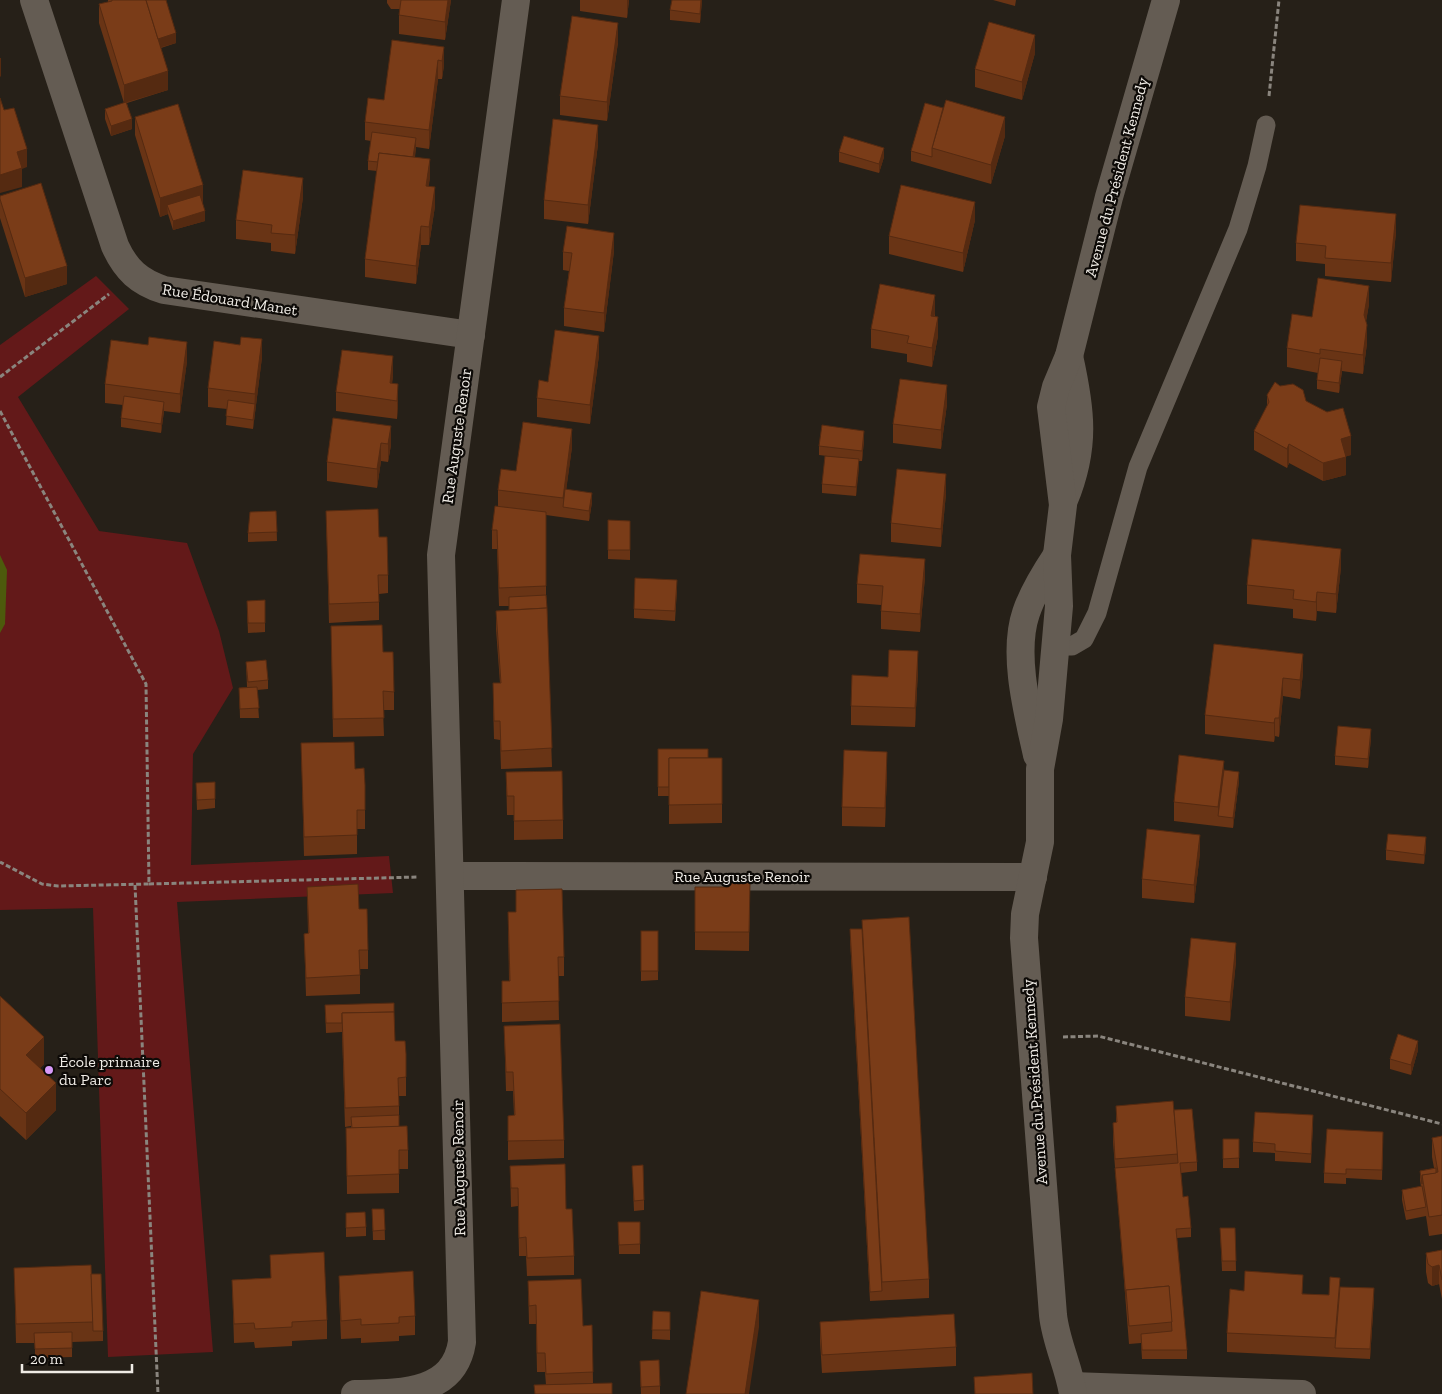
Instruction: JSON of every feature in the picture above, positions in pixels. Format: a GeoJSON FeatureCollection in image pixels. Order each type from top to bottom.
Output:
{"type":"FeatureCollection","features":[{"type":"Feature","properties":{"kind":"street","name":"Rue Édouard Manet"},"geometry":{"type":"LineString","coordinates":[[34,0],[116,246],[122,262],[134,276],[164,290],[471,335]]}},
{"type":"Feature","properties":{"kind":"street","name":"Rue Auguste Renoir"},"geometry":{"type":"LineString","coordinates":[[355,1394],[416,1392],[430,1388],[454,1369],[460,1356],[462,1342],[440,555],[516,0]]}},
{"type":"Feature","properties":{"kind":"street","name":"Avenue du Président Kennedy"},"geometry":{"type":"LineString","coordinates":[[1073,1390],[1055,1338],[1030,1038],[1024,938],[1025,914],[1040,842],[1040,768],[1049,719],[1056,646],[1059,606],[1057,554],[1062,505],[1074,476],[1080,446],[1079,399],[1069,356],[1109,197],[1166,0]]}},
{"type":"Feature","properties":{"kind":"street","name":"Avenue du Président Kennedy"},"geometry":{"type":"LineString","coordinates":[[1040,768],[1024,687],[1022,637],[1025,614],[1037,586],[1057,554]]}},
{"type":"Feature","properties":{"kind":"street","name":"Rue Auguste Renoir"},"geometry":{"type":"LineString","coordinates":[[450,876],[1033,877]]}},
{"type":"Feature","properties":{"kind":"street"},"geometry":{"type":"LineString","coordinates":[[1073,1390],[1302,1394]]}},
{"type":"Feature","properties":{"kind":"lane"},"geometry":{"type":"LineString","coordinates":[[1056,646],[1072,646],[1084,639],[1097,613],[1138,467],[1238,229],[1257,166],[1266,125]]}},
{"type":"Feature","properties":{"kind":"path"},"geometry":{"type":"LineString","coordinates":[[1266,125],[1279,0]]}},
{"type":"Feature","properties":{"kind":"path"},"geometry":{"type":"LineString","coordinates":[[0,377],[134,276]]}},
{"type":"Feature","properties":{"kind":"path"},"geometry":{"type":"LineString","coordinates":[[0,411],[146,684],[149,884]]}},
{"type":"Feature","properties":{"kind":"path"},"geometry":{"type":"LineString","coordinates":[[0,862],[42,884],[58,886],[450,876]]}},
{"type":"Feature","properties":{"kind":"path"},"geometry":{"type":"LineString","coordinates":[[135,885],[158,1394]]}},
{"type":"Feature","properties":{"kind":"path"},"geometry":{"type":"LineString","coordinates":[[1030,1038],[1098,1036],[1442,1124]]}},
{"type":"Feature","properties":{"kind":"shaded area"},"geometry":{"type":"Polygon","coordinates":[[[96,276],[129,309],[18,397],[99,531],[187,543],[219,631],[233,688],[193,754],[191,865],[389,856],[393,893],[177,902],[213,1352],[108,1357],[93,908],[0,910],[0,345],[96,276]]]}},
{"type":"Feature","properties":{"kind":"shaded area"},"geometry":{"type":"Polygon","coordinates":[[[0,555],[7,570],[5,624],[0,633],[0,555]]]}},
{"type":"Feature","properties":{"kind":"building"},"geometry":{"type":"Polygon","coordinates":[[[112,0],[146,0],[168,71],[124,85],[99,4],[112,0]]]}},
{"type":"Feature","properties":{"kind":"building"},"geometry":{"type":"Polygon","coordinates":[[[146,0],[166,0],[176,33],[158,39],[146,0]]]}},
{"type":"Feature","properties":{"kind":"building"},"geometry":{"type":"Polygon","coordinates":[[[401,0],[448,0],[445,22],[399,15],[401,0]]]}},
{"type":"Feature","properties":{"kind":"building"},"geometry":{"type":"Polygon","coordinates":[[[672,0],[701,0],[700,14],[670,10],[672,0]]]}},
{"type":"Feature","properties":{"kind":"building"},"geometry":{"type":"Polygon","coordinates":[[[572,16],[618,23],[607,102],[560,96],[572,16]]]}},
{"type":"Feature","properties":{"kind":"building"},"geometry":{"type":"Polygon","coordinates":[[[989,22],[1035,35],[1022,82],[975,69],[989,22]]]}},
{"type":"Feature","properties":{"kind":"building"},"geometry":{"type":"Polygon","coordinates":[[[392,40],[444,47],[442,61],[438,60],[429,130],[365,122],[368,98],[384,100],[392,40]]]}},
{"type":"Feature","properties":{"kind":"building"},"geometry":{"type":"Polygon","coordinates":[[[0,98],[4,110],[14,108],[27,149],[17,152],[22,168],[0,175],[0,98]]]}},
{"type":"Feature","properties":{"kind":"building"},"geometry":{"type":"Polygon","coordinates":[[[946,100],[1005,117],[991,165],[932,148],[946,100]]]}},
{"type":"Feature","properties":{"kind":"building"},"geometry":{"type":"Polygon","coordinates":[[[126,102],[132,119],[111,126],[105,109],[126,102]]]}},
{"type":"Feature","properties":{"kind":"building"},"geometry":{"type":"Polygon","coordinates":[[[925,103],[943,108],[932,148],[932,157],[911,151],[925,103]]]}},
{"type":"Feature","properties":{"kind":"building"},"geometry":{"type":"Polygon","coordinates":[[[178,104],[203,185],[160,198],[135,117],[178,104]]]}},
{"type":"Feature","properties":{"kind":"building"},"geometry":{"type":"Polygon","coordinates":[[[553,119],[598,125],[588,205],[544,200],[553,119]]]}},
{"type":"Feature","properties":{"kind":"building"},"geometry":{"type":"Polygon","coordinates":[[[372,132],[416,138],[413,157],[379,153],[378,162],[368,161],[372,132]]]}},
{"type":"Feature","properties":{"kind":"building"},"geometry":{"type":"Polygon","coordinates":[[[844,136],[884,148],[879,164],[839,152],[844,136]]]}},
{"type":"Feature","properties":{"kind":"building"},"geometry":{"type":"Polygon","coordinates":[[[379,153],[430,159],[426,186],[435,187],[429,227],[421,226],[416,266],[365,259],[379,153]]]}},
{"type":"Feature","properties":{"kind":"building"},"geometry":{"type":"Polygon","coordinates":[[[243,170],[303,178],[295,235],[271,233],[272,225],[236,220],[243,170]]]}},
{"type":"Feature","properties":{"kind":"building"},"geometry":{"type":"Polygon","coordinates":[[[41,183],[67,266],[25,278],[0,196],[41,183]]]}},
{"type":"Feature","properties":{"kind":"building"},"geometry":{"type":"Polygon","coordinates":[[[901,185],[975,202],[963,253],[889,236],[901,185]]]}},
{"type":"Feature","properties":{"kind":"building"},"geometry":{"type":"Polygon","coordinates":[[[200,195],[205,211],[173,221],[167,205],[200,195]]]}},
{"type":"Feature","properties":{"kind":"building"},"geometry":{"type":"Polygon","coordinates":[[[1300,205],[1396,214],[1391,263],[1325,258],[1326,246],[1296,243],[1300,205]]]}},
{"type":"Feature","properties":{"kind":"building"},"geometry":{"type":"Polygon","coordinates":[[[567,226],[614,233],[604,313],[564,308],[572,253],[563,252],[567,226]]]}},
{"type":"Feature","properties":{"kind":"building"},"geometry":{"type":"Polygon","coordinates":[[[1318,278],[1369,286],[1364,315],[1367,325],[1363,355],[1320,349],[1320,354],[1287,348],[1292,314],[1312,317],[1318,278]]]}},
{"type":"Feature","properties":{"kind":"building"},"geometry":{"type":"Polygon","coordinates":[[[880,284],[935,295],[931,316],[938,317],[932,348],[907,343],[909,336],[871,329],[880,284]]]}},
{"type":"Feature","properties":{"kind":"building"},"geometry":{"type":"Polygon","coordinates":[[[555,330],[599,336],[590,405],[537,398],[539,380],[548,382],[555,330]]]}},
{"type":"Feature","properties":{"kind":"building"},"geometry":{"type":"Polygon","coordinates":[[[149,337],[187,342],[180,394],[105,384],[111,340],[148,345],[149,337]]]}},
{"type":"Feature","properties":{"kind":"building"},"geometry":{"type":"Polygon","coordinates":[[[241,337],[262,339],[255,394],[208,388],[214,341],[240,345],[241,337]]]}},
{"type":"Feature","properties":{"kind":"building"},"geometry":{"type":"Polygon","coordinates":[[[342,350],[393,356],[390,383],[398,384],[397,401],[336,392],[342,350]]]}},
{"type":"Feature","properties":{"kind":"building"},"geometry":{"type":"Polygon","coordinates":[[[1320,358],[1342,361],[1339,383],[1317,380],[1320,358]]]}},
{"type":"Feature","properties":{"kind":"building"},"geometry":{"type":"Polygon","coordinates":[[[900,379],[947,385],[941,430],[893,424],[900,379]]]}},
{"type":"Feature","properties":{"kind":"building"},"geometry":{"type":"Polygon","coordinates":[[[1275,382],[1280,386],[1293,384],[1303,390],[1306,401],[1327,412],[1343,408],[1351,436],[1341,439],[1346,457],[1323,463],[1289,444],[1287,449],[1254,431],[1269,402],[1267,395],[1275,382]]]}},
{"type":"Feature","properties":{"kind":"building"},"geometry":{"type":"Polygon","coordinates":[[[124,396],[164,402],[161,424],[121,418],[124,396]]]}},
{"type":"Feature","properties":{"kind":"building"},"geometry":{"type":"Polygon","coordinates":[[[228,400],[255,404],[253,420],[226,416],[228,400]]]}},
{"type":"Feature","properties":{"kind":"building"},"geometry":{"type":"Polygon","coordinates":[[[333,418],[391,426],[388,444],[381,443],[377,469],[327,462],[333,418]]]}},
{"type":"Feature","properties":{"kind":"building"},"geometry":{"type":"Polygon","coordinates":[[[523,422],[572,429],[563,498],[498,490],[501,469],[516,471],[523,422]]]}},
{"type":"Feature","properties":{"kind":"building"},"geometry":{"type":"Polygon","coordinates":[[[822,425],[864,431],[862,451],[819,446],[822,425]]]}},
{"type":"Feature","properties":{"kind":"building"},"geometry":{"type":"Polygon","coordinates":[[[825,456],[859,459],[856,487],[822,484],[825,456]]]}},
{"type":"Feature","properties":{"kind":"building"},"geometry":{"type":"Polygon","coordinates":[[[897,469],[946,474],[941,529],[891,523],[897,469]]]}},
{"type":"Feature","properties":{"kind":"building"},"geometry":{"type":"Polygon","coordinates":[[[565,489],[592,493],[589,511],[563,507],[565,489]]]}},
{"type":"Feature","properties":{"kind":"building"},"geometry":{"type":"Polygon","coordinates":[[[495,506],[546,512],[546,586],[499,588],[497,530],[492,530],[495,506]]]}},
{"type":"Feature","properties":{"kind":"building"},"geometry":{"type":"Polygon","coordinates":[[[378,509],[379,537],[387,537],[388,575],[378,575],[379,602],[329,604],[326,511],[378,509]]]}},
{"type":"Feature","properties":{"kind":"building"},"geometry":{"type":"Polygon","coordinates":[[[276,511],[277,532],[248,533],[250,512],[276,511]]]}},
{"type":"Feature","properties":{"kind":"building"},"geometry":{"type":"Polygon","coordinates":[[[608,520],[630,521],[630,550],[608,550],[608,520]]]}},
{"type":"Feature","properties":{"kind":"building"},"geometry":{"type":"Polygon","coordinates":[[[1252,539],[1341,549],[1336,594],[1317,592],[1316,602],[1293,599],[1294,590],[1247,585],[1252,539]]]}},
{"type":"Feature","properties":{"kind":"building"},"geometry":{"type":"Polygon","coordinates":[[[860,554],[925,559],[920,614],[881,611],[883,586],[857,584],[860,554]]]}},
{"type":"Feature","properties":{"kind":"building"},"geometry":{"type":"Polygon","coordinates":[[[635,578],[677,580],[675,611],[634,609],[635,578]]]}},
{"type":"Feature","properties":{"kind":"building"},"geometry":{"type":"Polygon","coordinates":[[[546,595],[547,608],[509,610],[509,597],[546,595]]]}},
{"type":"Feature","properties":{"kind":"building"},"geometry":{"type":"Polygon","coordinates":[[[265,600],[265,623],[248,623],[247,601],[265,600]]]}},
{"type":"Feature","properties":{"kind":"building"},"geometry":{"type":"Polygon","coordinates":[[[547,608],[552,748],[501,751],[500,721],[494,721],[493,683],[501,683],[496,611],[547,608]]]}},
{"type":"Feature","properties":{"kind":"building"},"geometry":{"type":"Polygon","coordinates":[[[382,625],[383,652],[393,652],[394,692],[383,691],[384,718],[333,719],[331,626],[382,625]]]}},
{"type":"Feature","properties":{"kind":"building"},"geometry":{"type":"Polygon","coordinates":[[[1214,644],[1303,654],[1300,680],[1283,678],[1279,718],[1275,718],[1274,723],[1205,715],[1214,644]]]}},
{"type":"Feature","properties":{"kind":"building"},"geometry":{"type":"Polygon","coordinates":[[[889,650],[918,651],[915,708],[851,706],[852,675],[888,677],[889,650]]]}},
{"type":"Feature","properties":{"kind":"building"},"geometry":{"type":"Polygon","coordinates":[[[266,660],[268,680],[248,682],[246,662],[266,660]]]}},
{"type":"Feature","properties":{"kind":"building"},"geometry":{"type":"Polygon","coordinates":[[[257,687],[259,708],[240,709],[239,688],[257,687]]]}},
{"type":"Feature","properties":{"kind":"building"},"geometry":{"type":"Polygon","coordinates":[[[1338,726],[1371,729],[1368,759],[1335,756],[1338,726]]]}},
{"type":"Feature","properties":{"kind":"building"},"geometry":{"type":"Polygon","coordinates":[[[354,742],[355,769],[364,768],[365,785],[365,810],[357,810],[357,835],[304,837],[301,743],[354,742]]]}},
{"type":"Feature","properties":{"kind":"building"},"geometry":{"type":"Polygon","coordinates":[[[658,749],[708,749],[708,758],[669,758],[669,787],[658,787],[658,749]]]}},
{"type":"Feature","properties":{"kind":"building"},"geometry":{"type":"Polygon","coordinates":[[[844,750],[887,752],[885,808],[842,807],[844,750]]]}},
{"type":"Feature","properties":{"kind":"building"},"geometry":{"type":"Polygon","coordinates":[[[1179,755],[1224,761],[1218,807],[1174,802],[1179,755]]]}},
{"type":"Feature","properties":{"kind":"building"},"geometry":{"type":"Polygon","coordinates":[[[669,758],[722,758],[722,804],[669,805],[669,758]]]}},
{"type":"Feature","properties":{"kind":"building"},"geometry":{"type":"Polygon","coordinates":[[[1224,770],[1239,772],[1233,818],[1218,816],[1224,770]]]}},
{"type":"Feature","properties":{"kind":"building"},"geometry":{"type":"Polygon","coordinates":[[[562,771],[563,820],[514,821],[514,796],[507,796],[506,772],[562,771]]]}},
{"type":"Feature","properties":{"kind":"building"},"geometry":{"type":"Polygon","coordinates":[[[215,782],[215,799],[197,800],[196,783],[215,782]]]}},
{"type":"Feature","properties":{"kind":"building"},"geometry":{"type":"Polygon","coordinates":[[[1147,829],[1200,835],[1194,885],[1142,879],[1147,829]]]}},
{"type":"Feature","properties":{"kind":"building"},"geometry":{"type":"Polygon","coordinates":[[[1388,834],[1426,837],[1424,855],[1386,850],[1388,834]]]}},
{"type":"Feature","properties":{"kind":"building"},"geometry":{"type":"Polygon","coordinates":[[[729,882],[750,882],[749,932],[695,932],[695,887],[729,887],[729,882]]]}},
{"type":"Feature","properties":{"kind":"building"},"geometry":{"type":"Polygon","coordinates":[[[358,884],[359,909],[367,909],[368,950],[359,950],[360,975],[306,978],[304,934],[309,933],[307,887],[358,884]]]}},
{"type":"Feature","properties":{"kind":"building"},"geometry":{"type":"Polygon","coordinates":[[[562,889],[564,957],[558,957],[559,1001],[502,1003],[502,981],[510,981],[508,912],[516,912],[516,890],[562,889]]]}},
{"type":"Feature","properties":{"kind":"building"},"geometry":{"type":"Polygon","coordinates":[[[909,917],[929,1279],[882,1282],[862,920],[909,917]]]}},
{"type":"Feature","properties":{"kind":"building"},"geometry":{"type":"Polygon","coordinates":[[[850,929],[862,929],[882,1291],[870,1292],[850,929]]]}},
{"type":"Feature","properties":{"kind":"building"},"geometry":{"type":"Polygon","coordinates":[[[641,931],[658,931],[658,971],[641,971],[641,931]]]}},
{"type":"Feature","properties":{"kind":"building"},"geometry":{"type":"Polygon","coordinates":[[[1191,938],[1236,943],[1230,1002],[1185,997],[1191,938]]]}},
{"type":"Feature","properties":{"kind":"building"},"geometry":{"type":"Polygon","coordinates":[[[0,996],[44,1037],[26,1055],[56,1083],[26,1113],[0,1089],[0,996]]]}},
{"type":"Feature","properties":{"kind":"building"},"geometry":{"type":"Polygon","coordinates":[[[394,1003],[394,1012],[342,1013],[342,1023],[326,1023],[325,1005],[394,1003]]]}},
{"type":"Feature","properties":{"kind":"building"},"geometry":{"type":"Polygon","coordinates":[[[394,1012],[395,1041],[405,1041],[406,1054],[406,1077],[398,1078],[399,1106],[345,1108],[342,1013],[394,1012]]]}},
{"type":"Feature","properties":{"kind":"building"},"geometry":{"type":"Polygon","coordinates":[[[560,1024],[564,1140],[508,1141],[508,1116],[515,1115],[513,1072],[506,1072],[504,1026],[560,1024]]]}},
{"type":"Feature","properties":{"kind":"building"},"geometry":{"type":"Polygon","coordinates":[[[1398,1034],[1418,1041],[1411,1065],[1390,1059],[1398,1034]]]}},
{"type":"Feature","properties":{"kind":"building"},"geometry":{"type":"Polygon","coordinates":[[[1173,1101],[1178,1154],[1115,1159],[1113,1123],[1117,1122],[1116,1106],[1173,1101]]]}},
{"type":"Feature","properties":{"kind":"building"},"geometry":{"type":"Polygon","coordinates":[[[1192,1109],[1197,1162],[1180,1163],[1183,1197],[1188,1196],[1191,1228],[1176,1229],[1187,1350],[1142,1350],[1141,1334],[1172,1331],[1169,1286],[1126,1290],[1126,1299],[1115,1168],[1178,1163],[1174,1110],[1192,1109]]]}},
{"type":"Feature","properties":{"kind":"building"},"geometry":{"type":"Polygon","coordinates":[[[1255,1112],[1313,1115],[1311,1154],[1275,1151],[1275,1144],[1253,1142],[1255,1112]]]}},
{"type":"Feature","properties":{"kind":"building"},"geometry":{"type":"Polygon","coordinates":[[[399,1115],[399,1127],[352,1128],[351,1117],[399,1115]]]}},
{"type":"Feature","properties":{"kind":"building"},"geometry":{"type":"Polygon","coordinates":[[[407,1126],[408,1150],[399,1150],[399,1174],[347,1176],[346,1128],[407,1126]]]}},
{"type":"Feature","properties":{"kind":"building"},"geometry":{"type":"Polygon","coordinates":[[[1327,1129],[1383,1132],[1382,1170],[1346,1169],[1346,1174],[1324,1173],[1327,1129]]]}},
{"type":"Feature","properties":{"kind":"building"},"geometry":{"type":"Polygon","coordinates":[[[1442,1136],[1442,1215],[1429,1217],[1422,1175],[1438,1172],[1432,1138],[1442,1136]]]}},
{"type":"Feature","properties":{"kind":"building"},"geometry":{"type":"Polygon","coordinates":[[[1223,1139],[1239,1139],[1239,1158],[1223,1159],[1223,1139]]]}},
{"type":"Feature","properties":{"kind":"building"},"geometry":{"type":"Polygon","coordinates":[[[565,1164],[566,1209],[572,1209],[574,1256],[527,1258],[526,1237],[519,1238],[518,1188],[511,1188],[510,1166],[565,1164]]]}},
{"type":"Feature","properties":{"kind":"building"},"geometry":{"type":"Polygon","coordinates":[[[643,1165],[644,1200],[634,1201],[632,1166],[643,1165]]]}},
{"type":"Feature","properties":{"kind":"building"},"geometry":{"type":"Polygon","coordinates":[[[1436,1168],[1436,1173],[1422,1175],[1422,1184],[1420,1171],[1436,1168]]]}},
{"type":"Feature","properties":{"kind":"building"},"geometry":{"type":"Polygon","coordinates":[[[1422,1186],[1426,1207],[1406,1211],[1402,1190],[1422,1186]]]}},
{"type":"Feature","properties":{"kind":"building"},"geometry":{"type":"Polygon","coordinates":[[[372,1209],[384,1209],[385,1230],[373,1231],[372,1209]]]}},
{"type":"Feature","properties":{"kind":"building"},"geometry":{"type":"Polygon","coordinates":[[[365,1212],[366,1227],[346,1228],[346,1213],[365,1212]]]}},
{"type":"Feature","properties":{"kind":"building"},"geometry":{"type":"Polygon","coordinates":[[[618,1222],[640,1222],[640,1244],[619,1245],[618,1222]]]}},
{"type":"Feature","properties":{"kind":"building"},"geometry":{"type":"Polygon","coordinates":[[[1220,1228],[1235,1228],[1236,1261],[1222,1261],[1220,1228]]]}},
{"type":"Feature","properties":{"kind":"building"},"geometry":{"type":"Polygon","coordinates":[[[1442,1250],[1442,1280],[1439,1265],[1432,1267],[1428,1264],[1426,1253],[1442,1250]]]}},
{"type":"Feature","properties":{"kind":"building"},"geometry":{"type":"Polygon","coordinates":[[[324,1252],[327,1320],[292,1322],[292,1327],[255,1329],[254,1323],[234,1324],[232,1280],[271,1278],[270,1255],[324,1252]]]}},
{"type":"Feature","properties":{"kind":"building"},"geometry":{"type":"Polygon","coordinates":[[[91,1265],[93,1322],[16,1324],[14,1268],[91,1265]]]}},
{"type":"Feature","properties":{"kind":"building"},"geometry":{"type":"Polygon","coordinates":[[[413,1271],[415,1316],[399,1317],[399,1323],[361,1325],[361,1319],[341,1321],[339,1276],[413,1271]]]}},
{"type":"Feature","properties":{"kind":"building"},"geometry":{"type":"Polygon","coordinates":[[[1245,1271],[1303,1275],[1302,1294],[1329,1295],[1330,1277],[1340,1278],[1335,1338],[1227,1333],[1230,1289],[1244,1291],[1245,1271]]]}},
{"type":"Feature","properties":{"kind":"building"},"geometry":{"type":"Polygon","coordinates":[[[91,1274],[101,1274],[103,1331],[93,1331],[91,1274]]]}},
{"type":"Feature","properties":{"kind":"building"},"geometry":{"type":"Polygon","coordinates":[[[581,1279],[583,1326],[592,1325],[593,1372],[546,1374],[545,1353],[537,1353],[536,1305],[529,1306],[528,1281],[581,1279]]]}},
{"type":"Feature","properties":{"kind":"building"},"geometry":{"type":"Polygon","coordinates":[[[1169,1286],[1172,1322],[1129,1326],[1126,1290],[1169,1286]]]}},
{"type":"Feature","properties":{"kind":"building"},"geometry":{"type":"Polygon","coordinates":[[[1340,1287],[1374,1288],[1370,1349],[1335,1348],[1340,1287]]]}},
{"type":"Feature","properties":{"kind":"building"},"geometry":{"type":"Polygon","coordinates":[[[701,1291],[759,1300],[745,1394],[686,1394],[701,1291]]]}},
{"type":"Feature","properties":{"kind":"building"},"geometry":{"type":"Polygon","coordinates":[[[653,1311],[670,1312],[670,1330],[652,1330],[653,1311]]]}},
{"type":"Feature","properties":{"kind":"building"},"geometry":{"type":"Polygon","coordinates":[[[954,1314],[956,1347],[822,1355],[820,1322],[954,1314]]]}},
{"type":"Feature","properties":{"kind":"building"},"geometry":{"type":"Polygon","coordinates":[[[72,1332],[72,1348],[35,1349],[34,1333],[72,1332]]]}},
{"type":"Feature","properties":{"kind":"building"},"geometry":{"type":"Polygon","coordinates":[[[659,1360],[660,1386],[641,1387],[640,1361],[659,1360]]]}},
{"type":"Feature","properties":{"kind":"building"},"geometry":{"type":"Polygon","coordinates":[[[1032,1373],[1033,1394],[975,1394],[974,1377],[1032,1373]]]}},
{"type":"Feature","properties":{"kind":"building"},"geometry":{"type":"Polygon","coordinates":[[[612,1383],[612,1394],[535,1394],[534,1385],[612,1383]]]}},
{"type":"Feature","properties":{"kind":"place","name":"École primaire du Parc"},"geometry":{"type":"Point","coordinates":[49,1070]}}]}
